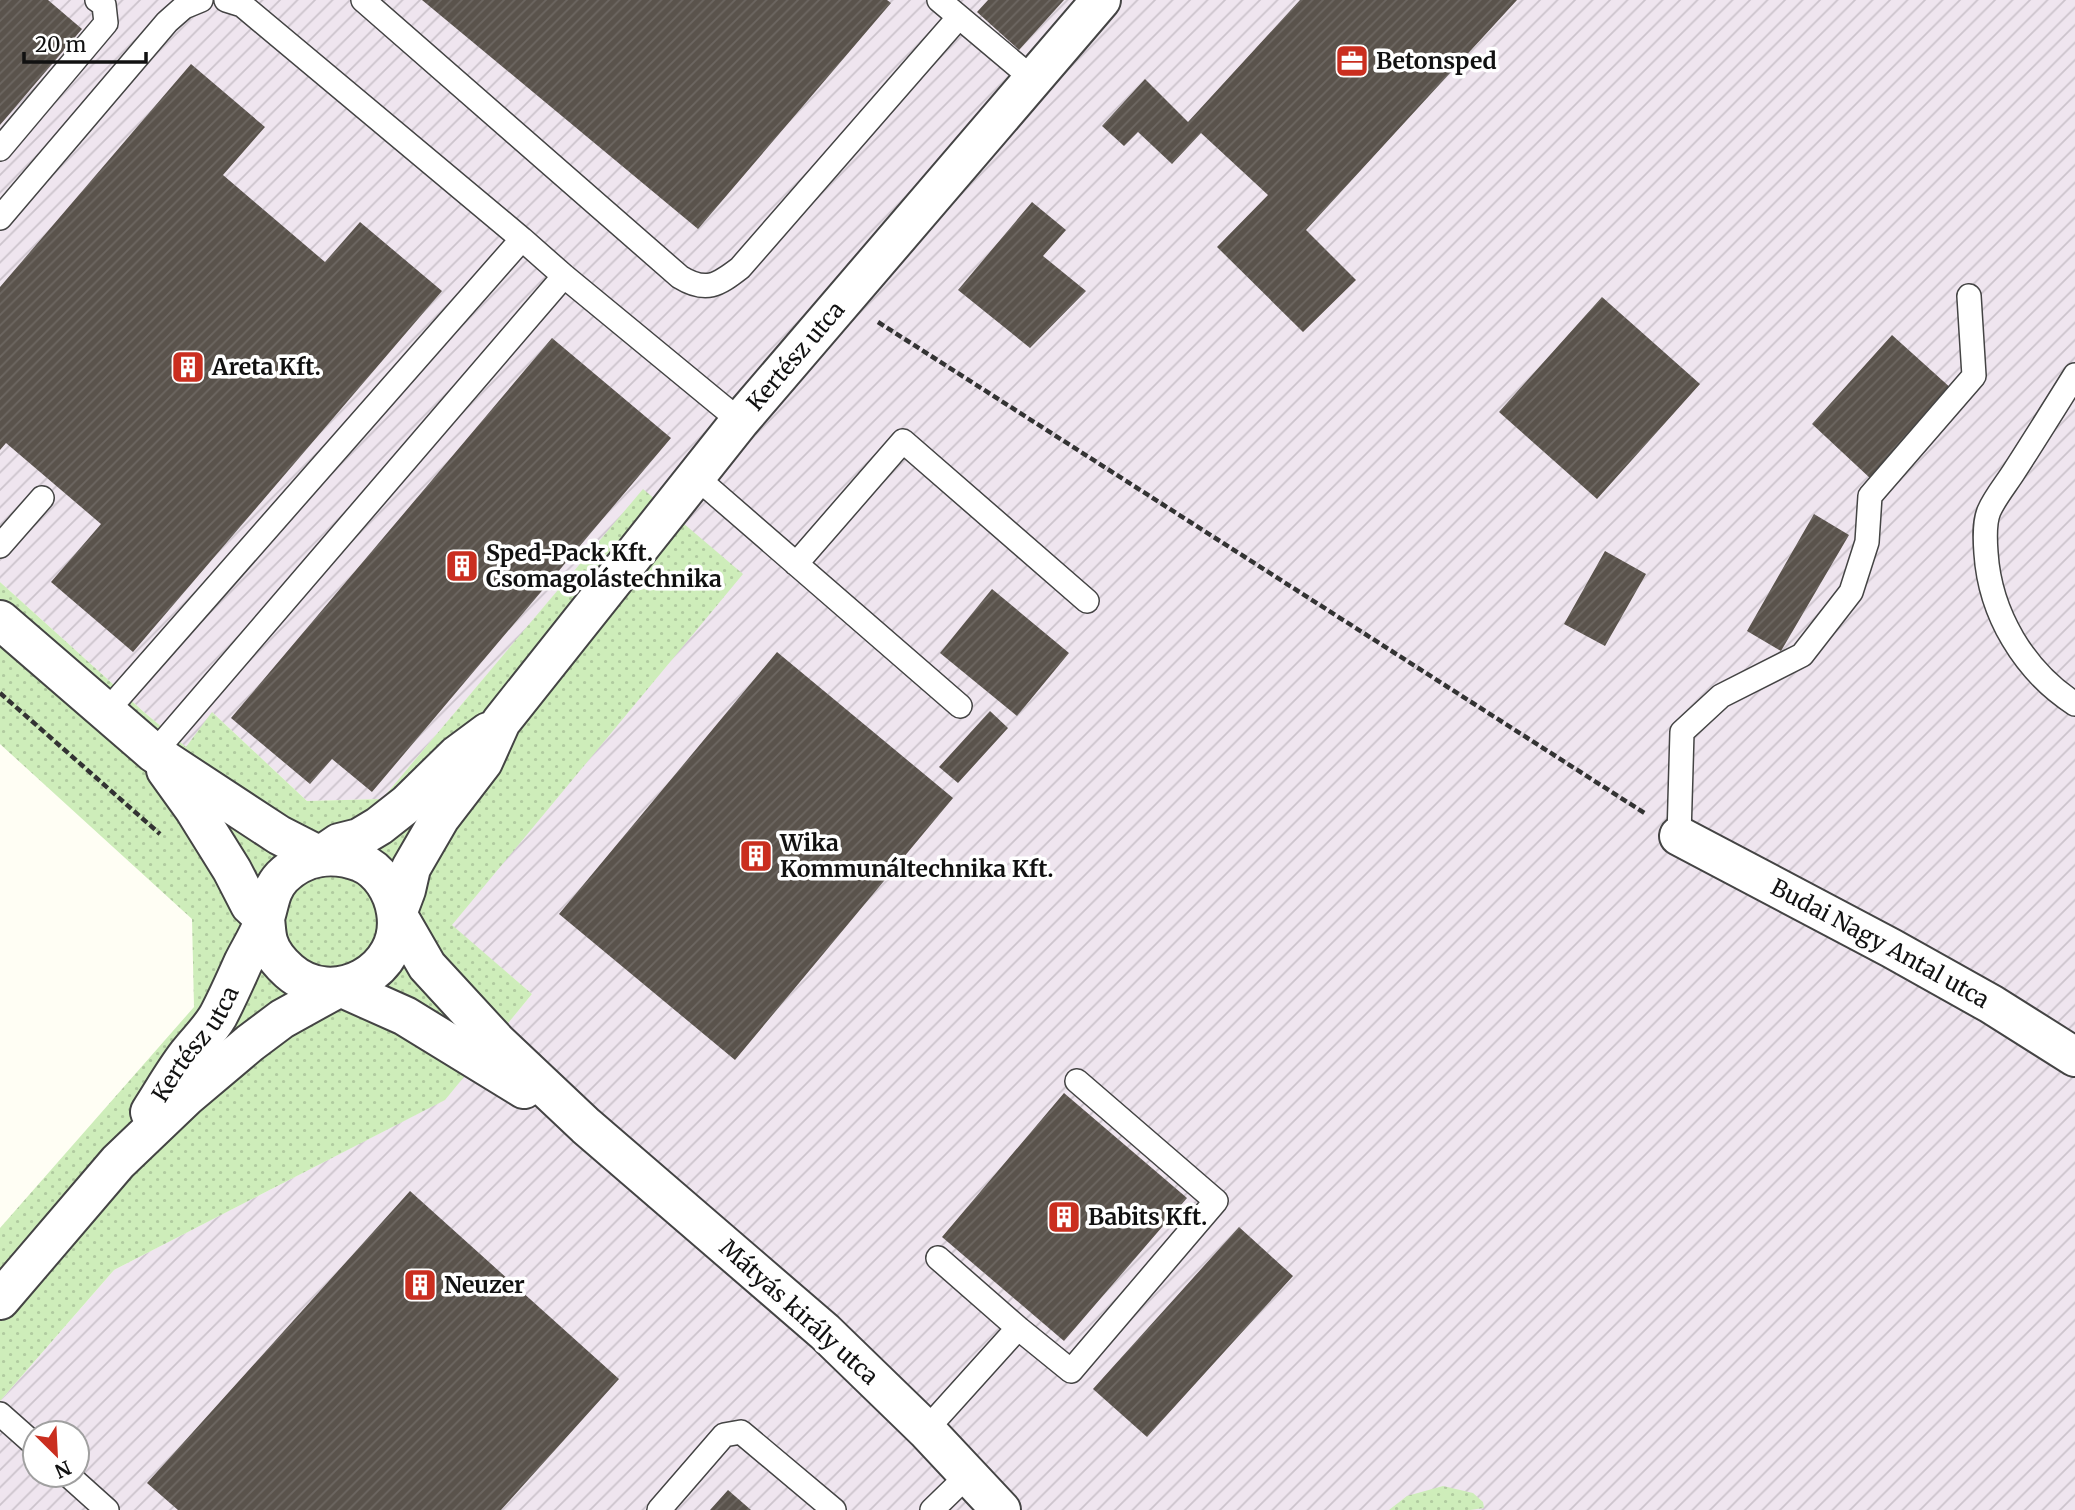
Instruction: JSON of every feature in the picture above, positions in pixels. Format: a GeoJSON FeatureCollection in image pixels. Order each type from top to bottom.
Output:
{"type":"FeatureCollection","features":[{"type":"Feature","properties":{"kind":"street","name":"Kertész utca"},"geometry":{"type":"LineString","coordinates":[[397,914],[411,869],[440,818],[483,762],[501,722],[740,421],[1101,0]]}},
{"type":"Feature","properties":{"kind":"street"},"geometry":{"type":"LineString","coordinates":[[0,620],[154,753],[279,835],[320,856]]}},
{"type":"Feature","properties":{"kind":"street","name":"Kertész utca"},"geometry":{"type":"LineString","coordinates":[[320,856],[379,826],[407,804],[457,755],[501,722]]}},
{"type":"Feature","properties":{"kind":"street"},"geometry":{"type":"LineString","coordinates":[[154,753],[194,809],[250,905],[265,919]]}},
{"type":"Feature","properties":{"kind":"street","name":"Budai Nagy Antal utca"},"geometry":{"type":"LineString","coordinates":[[1679,836],[1902,954],[1991,1004],[2075,1057]]}},
{"type":"Feature","properties":{"kind":"street"},"geometry":{"type":"LineString","coordinates":[[320,856],[343,856],[365,864],[382,879],[392,895],[397,914],[396,932],[390,951],[380,966],[361,980],[340,987],[317,986],[296,977],[279,962],[268,942],[265,919],[269,897],[281,878],[299,863],[320,856]]}},
{"type":"Feature","properties":{"kind":"street","name":"Mátyás király utca"},"geometry":{"type":"LineString","coordinates":[[397,914],[427,966],[497,1042],[586,1126],[825,1332],[926,1430],[1001,1510]]}},
{"type":"Feature","properties":{"kind":"street","name":"Kertész utca"},"geometry":{"type":"LineString","coordinates":[[118,1162],[186,1056],[216,1018],[265,919]]}},
{"type":"Feature","properties":{"kind":"street","name":"Kertész utca"},"geometry":{"type":"LineString","coordinates":[[0,1300],[118,1162],[186,1097],[282,1019],[340,987]]}},
{"type":"Feature","properties":{"kind":"street","name":"Mátyás király utca"},"geometry":{"type":"LineString","coordinates":[[340,987],[405,1016],[586,1126]]}},
{"type":"Feature","properties":{"kind":"lane"},"geometry":{"type":"LineString","coordinates":[[0,149],[106,23],[104,5],[97,0]]}},
{"type":"Feature","properties":{"kind":"lane"},"geometry":{"type":"LineString","coordinates":[[0,218],[167,22],[184,7],[201,0]]}},
{"type":"Feature","properties":{"kind":"lane"},"geometry":{"type":"LineString","coordinates":[[226,0],[242,5],[740,421]]}},
{"type":"Feature","properties":{"kind":"lane"},"geometry":{"type":"LineString","coordinates":[[363,0],[680,277],[693,285],[709,287],[740,268],[946,5],[1033,79]]}},
{"type":"Feature","properties":{"kind":"lane"},"geometry":{"type":"LineString","coordinates":[[106,712],[522,239]]}},
{"type":"Feature","properties":{"kind":"lane"},"geometry":{"type":"LineString","coordinates":[[154,753],[564,276]]}},
{"type":"Feature","properties":{"kind":"lane"},"geometry":{"type":"LineString","coordinates":[[1679,836],[1682,732],[1721,696],[1801,655],[1851,592],[1867,541],[1870,496],[1974,376],[1969,296]]}},
{"type":"Feature","properties":{"kind":"lane"},"geometry":{"type":"LineString","coordinates":[[2075,376],[1989,512],[1984,539],[1990,584],[1997,609],[2009,635],[2023,656],[2044,678],[2075,704]]}},
{"type":"Feature","properties":{"kind":"lane"},"geometry":{"type":"LineString","coordinates":[[796,564],[903,441],[1087,601]]}},
{"type":"Feature","properties":{"kind":"lane"},"geometry":{"type":"LineString","coordinates":[[695,476],[960,706]]}},
{"type":"Feature","properties":{"kind":"lane"},"geometry":{"type":"LineString","coordinates":[[0,546],[42,498]]}},
{"type":"Feature","properties":{"kind":"lane"},"geometry":{"type":"LineString","coordinates":[[938,1258],[1071,1371],[1216,1201],[1077,1081]]}},
{"type":"Feature","properties":{"kind":"lane"},"geometry":{"type":"LineString","coordinates":[[926,1430],[1018,1328]]}},
{"type":"Feature","properties":{"kind":"lane"},"geometry":{"type":"LineString","coordinates":[[0,1414],[21,1433]]}},
{"type":"Feature","properties":{"kind":"lane"},"geometry":{"type":"LineString","coordinates":[[659,1510],[724,1435],[741,1432],[834,1510]]}},
{"type":"Feature","properties":{"kind":"lane"},"geometry":{"type":"LineString","coordinates":[[932,1510],[968,1475]]}},
{"type":"Feature","properties":{"kind":"lane"},"geometry":{"type":"LineString","coordinates":[[84,1489],[107,1510]]}},
{"type":"Feature","properties":{"kind":"path"},"geometry":{"type":"LineString","coordinates":[[844,300],[1679,836]]}},
{"type":"Feature","properties":{"kind":"shaded area"},"geometry":{"type":"Polygon","coordinates":[[[0,0],[2075,0],[2075,1510],[0,1510],[0,1401],[114,1270],[444,1100],[532,994],[451,925],[742,574],[643,490],[382,799],[307,801],[213,713],[186,747],[0,582],[0,0]]]}},
{"type":"Feature","properties":{"kind":"green space"},"geometry":{"type":"Polygon","coordinates":[[[643,489],[743,574],[452,925],[532,994],[445,1100],[114,1270],[0,1401],[0,1228],[194,1007],[192,919],[0,744],[0,582],[186,747],[212,712],[307,801],[382,799],[643,489]]]}},
{"type":"Feature","properties":{"kind":"green space"},"geometry":{"type":"Polygon","coordinates":[[[1443,1486],[1473,1493],[1483,1502],[1484,1508],[1389,1510],[1407,1496],[1443,1486]]]}},
{"type":"Feature","properties":{"kind":"building"},"geometry":{"type":"Polygon","coordinates":[[[0,0],[48,0],[82,29],[0,125],[0,0]]]}},
{"type":"Feature","properties":{"kind":"building"},"geometry":{"type":"Polygon","coordinates":[[[422,0],[887,0],[891,3],[698,229],[422,0]]]}},
{"type":"Feature","properties":{"kind":"building"},"geometry":{"type":"Polygon","coordinates":[[[988,0],[1064,0],[1019,50],[977,12],[988,0]]]}},
{"type":"Feature","properties":{"kind":"building","name":"Betonsped"},"geometry":{"type":"Polygon","coordinates":[[[1300,0],[1517,0],[1306,230],[1356,280],[1303,332],[1217,247],[1268,195],[1201,133],[1172,164],[1138,132],[1124,146],[1102,126],[1145,79],[1188,122],[1300,0]]]}},
{"type":"Feature","properties":{"kind":"building","name":"Areta Kft."},"geometry":{"type":"Polygon","coordinates":[[[191,64],[265,127],[223,175],[325,262],[360,222],[442,291],[133,652],[51,582],[101,524],[6,443],[0,450],[0,287],[191,64]]]}},
{"type":"Feature","properties":{"kind":"building"},"geometry":{"type":"Polygon","coordinates":[[[1032,202],[1066,230],[1043,256],[1086,291],[1030,348],[958,290],[1032,202]]]}},
{"type":"Feature","properties":{"kind":"building"},"geometry":{"type":"Polygon","coordinates":[[[1602,297],[1700,384],[1597,499],[1499,412],[1602,297]]]}},
{"type":"Feature","properties":{"kind":"building"},"geometry":{"type":"Polygon","coordinates":[[[1892,335],[1953,390],[1871,479],[1812,424],[1892,335]]]}},
{"type":"Feature","properties":{"kind":"building","name":"Sped-Pack Kft. Csomagolástechnika"},"geometry":{"type":"Polygon","coordinates":[[[552,338],[671,438],[372,792],[332,759],[310,784],[231,718],[552,338]]]}},
{"type":"Feature","properties":{"kind":"building"},"geometry":{"type":"Polygon","coordinates":[[[1814,514],[1849,535],[1781,651],[1747,631],[1814,514]]]}},
{"type":"Feature","properties":{"kind":"building"},"geometry":{"type":"Polygon","coordinates":[[[1605,551],[1646,574],[1605,646],[1564,624],[1605,551]]]}},
{"type":"Feature","properties":{"kind":"building"},"geometry":{"type":"Polygon","coordinates":[[[992,589],[1069,653],[1017,716],[940,653],[992,589]]]}},
{"type":"Feature","properties":{"kind":"building","name":"Wika Kommunáltechnika Kft."},"geometry":{"type":"Polygon","coordinates":[[[777,652],[953,798],[735,1060],[559,914],[777,652]]]}},
{"type":"Feature","properties":{"kind":"building"},"geometry":{"type":"Polygon","coordinates":[[[990,711],[1008,728],[958,783],[939,767],[990,711]]]}},
{"type":"Feature","properties":{"kind":"building","name":"Babits Kft."},"geometry":{"type":"Polygon","coordinates":[[[1064,1093],[1187,1198],[1064,1341],[942,1237],[1064,1093]]]}},
{"type":"Feature","properties":{"kind":"building","name":"Neuzer"},"geometry":{"type":"Polygon","coordinates":[[[410,1191],[619,1379],[501,1510],[178,1510],[147,1483],[410,1191]]]}},
{"type":"Feature","properties":{"kind":"building"},"geometry":{"type":"Polygon","coordinates":[[[1239,1227],[1293,1276],[1147,1437],[1093,1389],[1239,1227]]]}},
{"type":"Feature","properties":{"kind":"building"},"geometry":{"type":"Polygon","coordinates":[[[728,1490],[751,1510],[710,1510],[728,1490]]]}},
{"type":"Feature","properties":{"kind":"place","name":"Betonsped"},"geometry":{"type":"Point","coordinates":[1352,61]}},
{"type":"Feature","properties":{"kind":"place","name":"Areta Kft."},"geometry":{"type":"Point","coordinates":[188,367]}},
{"type":"Feature","properties":{"kind":"place","name":"Sped-Pack Kft. Csomagolástechnika"},"geometry":{"type":"Point","coordinates":[462,566]}},
{"type":"Feature","properties":{"kind":"place","name":"Wika Kommunáltechnika Kft."},"geometry":{"type":"Point","coordinates":[756,856]}},
{"type":"Feature","properties":{"kind":"place","name":"Babits Kft."},"geometry":{"type":"Point","coordinates":[1064,1217]}},
{"type":"Feature","properties":{"kind":"place","name":"Neuzer"},"geometry":{"type":"Point","coordinates":[420,1285]}}]}
